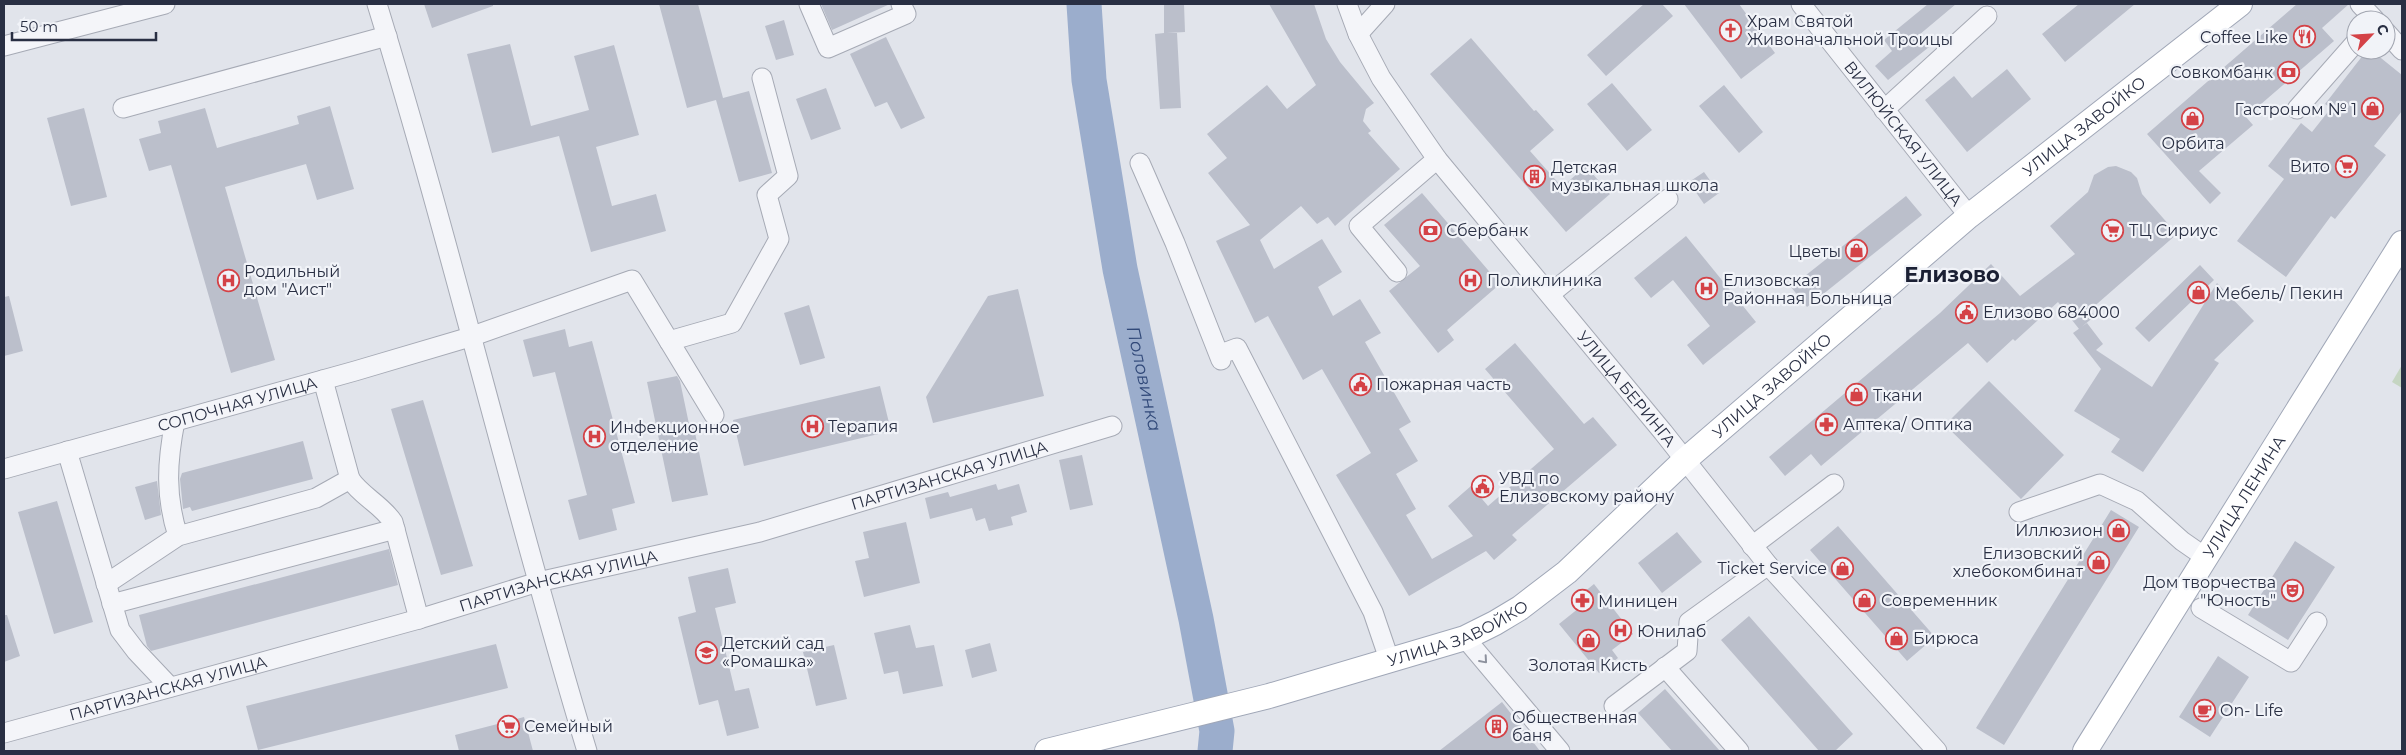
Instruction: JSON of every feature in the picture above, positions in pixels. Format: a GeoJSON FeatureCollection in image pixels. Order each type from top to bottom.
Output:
{"type":"FeatureCollection","features":[{"type":"Feature","properties":{"kind":"main road","name":"УЛИЦА ЗАВОЙКО"},"geometry":{"type":"LineString","coordinates":[[1047,751],[1269,696],[1465,638],[1495,623],[1541,593],[1567,572],[1685,460],[1969,216],[2240,4]]}},
{"type":"Feature","properties":{"kind":"main road","name":"УЛИЦА ЛЕНИНА"},"geometry":{"type":"LineString","coordinates":[[2085,751],[2402,243]]}},
{"type":"Feature","properties":{"kind":"street"},"geometry":{"type":"LineString","coordinates":[[4,46],[165,4]]}},
{"type":"Feature","properties":{"kind":"street"},"geometry":{"type":"LineString","coordinates":[[377,4],[418,139],[470,337],[587,751]]}},
{"type":"Feature","properties":{"kind":"street"},"geometry":{"type":"LineString","coordinates":[[809,4],[828,48],[906,14],[901,4]]}},
{"type":"Feature","properties":{"kind":"street","name":"УЛИЦА БЕРИНГА"},"geometry":{"type":"LineString","coordinates":[[1346,4],[1358,34],[1382,78],[1438,159],[1685,460],[1752,546],[1936,751]]}},
{"type":"Feature","properties":{"kind":"street"},"geometry":{"type":"LineString","coordinates":[[1358,34],[1385,4]]}},
{"type":"Feature","properties":{"kind":"street","name":"ВИЛЮЙСКАЯ УЛИЦА"},"geometry":{"type":"LineString","coordinates":[[1801,4],[1969,216]]}},
{"type":"Feature","properties":{"kind":"street"},"geometry":{"type":"LineString","coordinates":[[1884,110],[1987,16]]}},
{"type":"Feature","properties":{"kind":"street"},"geometry":{"type":"LineString","coordinates":[[123,108],[387,36]]}},
{"type":"Feature","properties":{"kind":"street"},"geometry":{"type":"LineString","coordinates":[[2298,109],[2346,54]]}},
{"type":"Feature","properties":{"kind":"street"},"geometry":{"type":"LineString","coordinates":[[714,415],[669,342],[732,323],[779,239],[767,195],[788,176],[762,78]]}},
{"type":"Feature","properties":{"kind":"street"},"geometry":{"type":"LineString","coordinates":[[1397,272],[1359,226],[1438,159]]}},
{"type":"Feature","properties":{"kind":"street"},"geometry":{"type":"LineString","coordinates":[[1140,163],[1175,243],[1221,360],[1221,354],[1237,348],[1373,612],[1389,660]]}},
{"type":"Feature","properties":{"kind":"street"},"geometry":{"type":"LineString","coordinates":[[1550,294],[1668,199]]}},
{"type":"Feature","properties":{"kind":"street","name":"СОПОЧНАЯ УЛИЦА"},"geometry":{"type":"LineString","coordinates":[[4,469],[470,337],[632,280],[669,342]]}},
{"type":"Feature","properties":{"kind":"street"},"geometry":{"type":"LineString","coordinates":[[323,380],[350,479],[360,492],[387,513],[396,529],[419,619]]}},
{"type":"Feature","properties":{"kind":"street"},"geometry":{"type":"LineString","coordinates":[[175,421],[169,452],[167,485],[178,536]]}},
{"type":"Feature","properties":{"kind":"street","name":"ПАРТИЗАНСКАЯ УЛИЦА"},"geometry":{"type":"LineString","coordinates":[[4,733],[419,619],[538,582],[760,532],[1112,426]]}},
{"type":"Feature","properties":{"kind":"street"},"geometry":{"type":"LineString","coordinates":[[67,451],[112,604],[125,638],[170,687]]}},
{"type":"Feature","properties":{"kind":"street"},"geometry":{"type":"LineString","coordinates":[[106,584],[178,536],[316,498],[350,479]]}},
{"type":"Feature","properties":{"kind":"street"},"geometry":{"type":"LineString","coordinates":[[1752,546],[1834,484]]}},
{"type":"Feature","properties":{"kind":"street"},"geometry":{"type":"LineString","coordinates":[[2019,512],[2100,484],[2137,501],[2182,542],[2205,557]]}},
{"type":"Feature","properties":{"kind":"street"},"geometry":{"type":"LineString","coordinates":[[112,604],[396,529]]}},
{"type":"Feature","properties":{"kind":"street"},"geometry":{"type":"LineString","coordinates":[[1614,706],[1687,651],[1689,622],[1768,565]]}},
{"type":"Feature","properties":{"kind":"street"},"geometry":{"type":"LineString","coordinates":[[2201,608],[2291,662],[2317,622]]}},
{"type":"Feature","properties":{"kind":"street"},"geometry":{"type":"LineString","coordinates":[[1465,638],[1560,751]]}},
{"type":"Feature","properties":{"kind":"street"},"geometry":{"type":"LineString","coordinates":[[1665,667],[1739,751]]}},
{"type":"Feature","properties":{"kind":"green space"},"geometry":{"type":"Polygon","coordinates":[[[2402,365],[2402,388],[2392,382],[2402,365]]]}},
{"type":"Feature","properties":{"kind":"building"},"geometry":{"type":"Polygon","coordinates":[[[424,4],[493,4],[493,6],[432,28],[424,4]]]}},
{"type":"Feature","properties":{"kind":"building"},"geometry":{"type":"Polygon","coordinates":[[[659,4],[698,4],[723,98],[749,91],[772,173],[739,182],[716,100],[687,108],[659,4]]]}},
{"type":"Feature","properties":{"kind":"building"},"geometry":{"type":"Polygon","coordinates":[[[821,4],[890,4],[832,30],[821,4]]]}},
{"type":"Feature","properties":{"kind":"building"},"geometry":{"type":"Polygon","coordinates":[[[1164,4],[1184,4],[1185,32],[1167,33],[1177,33],[1181,108],[1160,109],[1155,34],[1164,33],[1164,4]]]}},
{"type":"Feature","properties":{"kind":"building"},"geometry":{"type":"Polygon","coordinates":[[[1269,4],[1314,4],[1326,39],[1340,62],[1374,103],[1366,109],[1363,121],[1371,131],[1368,133],[1400,169],[1335,226],[1328,217],[1317,224],[1301,206],[1260,240],[1274,269],[1322,239],[1342,272],[1318,287],[1333,316],[1360,299],[1381,333],[1365,342],[1411,422],[1399,429],[1418,461],[1396,474],[1416,509],[1406,515],[1432,559],[1473,536],[1448,506],[1471,486],[1488,506],[1554,449],[1485,369],[1515,343],[1584,424],[1593,417],[1617,445],[1512,535],[1517,540],[1494,560],[1486,551],[1409,596],[1336,475],[1371,453],[1322,369],[1303,380],[1268,316],[1255,323],[1216,241],[1250,225],[1208,173],[1227,158],[1207,134],[1267,85],[1287,109],[1316,85],[1269,4]]]}},
{"type":"Feature","properties":{"kind":"building"},"geometry":{"type":"Polygon","coordinates":[[[1644,4],[1662,4],[1673,16],[1606,76],[1587,55],[1644,4]]]}},
{"type":"Feature","properties":{"kind":"building","name":"Храм Святой Живоначальной Троицы"},"geometry":{"type":"Polygon","coordinates":[[[1684,4],[1739,4],[1775,53],[1741,79],[1684,4]]]}},
{"type":"Feature","properties":{"kind":"building"},"geometry":{"type":"Polygon","coordinates":[[[1928,4],[1956,4],[1919,35],[1929,47],[1888,80],[1875,66],[1892,51],[1884,40],[1928,4]]]}},
{"type":"Feature","properties":{"kind":"building"},"geometry":{"type":"Polygon","coordinates":[[[2079,4],[2135,4],[2065,62],[2042,34],[2079,4]]]}},
{"type":"Feature","properties":{"kind":"building"},"geometry":{"type":"Polygon","coordinates":[[[2297,4],[2349,4],[2322,28],[2334,41],[2246,117],[2253,125],[2199,171],[2221,193],[2210,204],[2147,134],[2297,4]]]}},
{"type":"Feature","properties":{"kind":"building"},"geometry":{"type":"Polygon","coordinates":[[[784,20],[794,55],[776,60],[765,26],[784,20]]]}},
{"type":"Feature","properties":{"kind":"building"},"geometry":{"type":"Polygon","coordinates":[[[886,37],[925,118],[901,129],[887,102],[875,107],[850,54],[886,37]]]}},
{"type":"Feature","properties":{"kind":"building"},"geometry":{"type":"Polygon","coordinates":[[[1471,38],[1534,111],[1536,110],[1554,130],[1530,151],[1562,187],[1586,166],[1610,194],[1566,232],[1430,74],[1471,38]]]}},
{"type":"Feature","properties":{"kind":"building"},"geometry":{"type":"Polygon","coordinates":[[[510,44],[531,126],[589,110],[574,56],[614,45],[639,135],[596,147],[612,206],[656,194],[666,231],[591,252],[559,136],[492,153],[467,54],[510,44]]]}},
{"type":"Feature","properties":{"kind":"building"},"geometry":{"type":"Polygon","coordinates":[[[2359,60],[2383,60],[2402,75],[2402,111],[2374,146],[2386,155],[2335,219],[2331,216],[2286,277],[2237,241],[2284,179],[2268,166],[2301,123],[2312,132],[2331,108],[2325,104],[2359,60]]]}},
{"type":"Feature","properties":{"kind":"building"},"geometry":{"type":"Polygon","coordinates":[[[2007,69],[2031,99],[1967,152],[1925,100],[1954,76],[1972,98],[2007,69]]]}},
{"type":"Feature","properties":{"kind":"building"},"geometry":{"type":"Polygon","coordinates":[[[1612,83],[1652,130],[1627,151],[1587,104],[1612,83]]]}},
{"type":"Feature","properties":{"kind":"building"},"geometry":{"type":"Polygon","coordinates":[[[1724,85],[1763,132],[1739,153],[1699,106],[1724,85]]]}},
{"type":"Feature","properties":{"kind":"building"},"geometry":{"type":"Polygon","coordinates":[[[826,88],[841,129],[811,140],[796,99],[826,88]]]}},
{"type":"Feature","properties":{"kind":"building","name":"Родильный дом \"Аист\""},"geometry":{"type":"Polygon","coordinates":[[[330,106],[354,189],[317,200],[306,164],[225,187],[275,360],[231,373],[171,165],[149,171],[139,139],[161,133],[158,121],[205,108],[217,148],[299,124],[297,116],[330,106]]]}},
{"type":"Feature","properties":{"kind":"building"},"geometry":{"type":"Polygon","coordinates":[[[84,108],[107,197],[71,206],[47,118],[84,108]]]}},
{"type":"Feature","properties":{"kind":"building"},"geometry":{"type":"Polygon","coordinates":[[[2116,166],[2131,172],[2137,178],[2142,194],[2177,234],[2090,310],[2095,316],[2079,329],[2058,302],[2015,341],[2013,339],[1987,363],[1968,343],[1821,466],[1811,454],[1785,476],[1769,457],[1940,313],[1991,264],[2020,296],[2075,254],[2050,226],[2088,192],[2094,175],[2108,167],[2116,166]]]}},
{"type":"Feature","properties":{"kind":"building"},"geometry":{"type":"Polygon","coordinates":[[[1704,172],[1719,193],[1704,204],[1689,182],[1704,172]]]}},
{"type":"Feature","properties":{"kind":"building"},"geometry":{"type":"Polygon","coordinates":[[[1422,193],[1500,284],[1447,330],[1454,340],[1438,353],[1389,291],[1420,266],[1384,225],[1422,193]]]}},
{"type":"Feature","properties":{"kind":"building","name":"Цветы"},"geometry":{"type":"Polygon","coordinates":[[[1906,196],[1922,215],[1807,307],[1791,287],[1906,196]]]}},
{"type":"Feature","properties":{"kind":"building"},"geometry":{"type":"Polygon","coordinates":[[[1686,236],[1756,322],[1703,365],[1687,345],[1710,326],[1673,280],[1651,298],[1634,278],[1686,236]]]}},
{"type":"Feature","properties":{"kind":"building"},"geometry":{"type":"Polygon","coordinates":[[[2200,265],[2214,280],[2149,342],[2135,328],[2200,265]]]}},
{"type":"Feature","properties":{"kind":"building"},"geometry":{"type":"Polygon","coordinates":[[[2217,283],[2254,321],[2214,360],[2219,363],[2143,472],[2111,452],[2120,439],[2074,411],[2101,369],[2073,333],[2087,323],[2103,344],[2096,350],[2152,387],[2217,283]]]}},
{"type":"Feature","properties":{"kind":"building"},"geometry":{"type":"Polygon","coordinates":[[[1018,289],[1044,396],[933,423],[926,397],[988,296],[1018,289]]]}},
{"type":"Feature","properties":{"kind":"building"},"geometry":{"type":"Polygon","coordinates":[[[9,296],[23,351],[4,356],[4,297],[9,296]]]}},
{"type":"Feature","properties":{"kind":"building"},"geometry":{"type":"Polygon","coordinates":[[[809,305],[825,358],[800,365],[784,313],[809,305]]]}},
{"type":"Feature","properties":{"kind":"building","name":"Инфекционное отделение"},"geometry":{"type":"Polygon","coordinates":[[[565,329],[569,347],[592,341],[635,503],[612,509],[617,530],[579,540],[568,500],[587,495],[555,372],[533,377],[523,340],[565,329]]]}},
{"type":"Feature","properties":{"kind":"building"},"geometry":{"type":"Polygon","coordinates":[[[677,376],[680,381],[689,424],[693,423],[708,495],[672,502],[647,382],[677,376]]]}},
{"type":"Feature","properties":{"kind":"building"},"geometry":{"type":"Polygon","coordinates":[[[1989,381],[2064,455],[2021,499],[1945,425],[1989,381]]]}},
{"type":"Feature","properties":{"kind":"building","name":"Терапия"},"geometry":{"type":"Polygon","coordinates":[[[880,386],[891,431],[744,466],[733,420],[880,386]]]}},
{"type":"Feature","properties":{"kind":"building"},"geometry":{"type":"Polygon","coordinates":[[[423,400],[473,566],[441,575],[391,409],[423,400]]]}},
{"type":"Feature","properties":{"kind":"building"},"geometry":{"type":"Polygon","coordinates":[[[303,441],[313,479],[192,511],[190,507],[183,509],[180,479],[182,473],[303,441]]]}},
{"type":"Feature","properties":{"kind":"building"},"geometry":{"type":"Polygon","coordinates":[[[1082,455],[1093,505],[1070,510],[1059,460],[1082,455]]]}},
{"type":"Feature","properties":{"kind":"building"},"geometry":{"type":"Polygon","coordinates":[[[157,481],[161,515],[145,520],[135,487],[157,481]]]}},
{"type":"Feature","properties":{"kind":"building"},"geometry":{"type":"Polygon","coordinates":[[[996,484],[998,490],[1019,484],[1027,512],[1011,517],[1013,525],[989,531],[985,518],[976,521],[972,508],[930,519],[925,498],[948,492],[950,497],[996,484]]]}},
{"type":"Feature","properties":{"kind":"building"},"geometry":{"type":"Polygon","coordinates":[[[57,501],[93,622],[54,634],[18,512],[57,501]]]}},
{"type":"Feature","properties":{"kind":"building"},"geometry":{"type":"Polygon","coordinates":[[[2111,510],[2139,527],[2004,745],[1976,728],[2111,510]]]}},
{"type":"Feature","properties":{"kind":"building"},"geometry":{"type":"Polygon","coordinates":[[[906,522],[920,583],[864,597],[855,561],[869,558],[863,532],[906,522]]]}},
{"type":"Feature","properties":{"kind":"building"},"geometry":{"type":"Polygon","coordinates":[[[1838,526],[1935,637],[1907,661],[1810,550],[1838,526]]]}},
{"type":"Feature","properties":{"kind":"building"},"geometry":{"type":"Polygon","coordinates":[[[1677,532],[1702,562],[1662,593],[1638,563],[1677,532]]]}},
{"type":"Feature","properties":{"kind":"building","name":"Дом творчества \"Юность\""},"geometry":{"type":"Polygon","coordinates":[[[2295,541],[2335,567],[2288,640],[2248,615],[2295,541]]]}},
{"type":"Feature","properties":{"kind":"building"},"geometry":{"type":"Polygon","coordinates":[[[389,549],[398,585],[151,651],[147,646],[139,615],[389,549]]]}},
{"type":"Feature","properties":{"kind":"building","name":"Детский сад «Ромашка»"},"geometry":{"type":"Polygon","coordinates":[[[728,568],[736,603],[715,608],[735,691],[749,688],[759,728],[727,736],[718,700],[699,705],[678,617],[696,612],[688,577],[728,568]]]}},
{"type":"Feature","properties":{"kind":"building"},"geometry":{"type":"Polygon","coordinates":[[[1594,584],[1633,634],[1612,650],[1618,658],[1599,673],[1559,624],[1579,608],[1573,601],[1594,584]]]}},
{"type":"Feature","properties":{"kind":"building"},"geometry":{"type":"Polygon","coordinates":[[[4,615],[7,615],[20,656],[4,662],[4,615]]]}},
{"type":"Feature","properties":{"kind":"building"},"geometry":{"type":"Polygon","coordinates":[[[1749,616],[1853,734],[1835,751],[1819,751],[1721,640],[1749,616]]]}},
{"type":"Feature","properties":{"kind":"building"},"geometry":{"type":"Polygon","coordinates":[[[910,625],[916,648],[934,645],[943,686],[903,694],[898,671],[884,674],[874,633],[910,625]]]}},
{"type":"Feature","properties":{"kind":"building"},"geometry":{"type":"Polygon","coordinates":[[[990,643],[997,671],[972,678],[965,650],[990,643]]]}},
{"type":"Feature","properties":{"kind":"building"},"geometry":{"type":"Polygon","coordinates":[[[496,644],[508,688],[258,750],[246,706],[496,644]]]}},
{"type":"Feature","properties":{"kind":"building"},"geometry":{"type":"Polygon","coordinates":[[[834,645],[847,699],[816,706],[803,652],[834,645]]]}},
{"type":"Feature","properties":{"kind":"building"},"geometry":{"type":"Polygon","coordinates":[[[2218,656],[2249,677],[2210,737],[2179,717],[2218,656]]]}},
{"type":"Feature","properties":{"kind":"building"},"geometry":{"type":"Polygon","coordinates":[[[1665,689],[1720,751],[1672,751],[1638,713],[1665,689]]]}},
{"type":"Feature","properties":{"kind":"building","name":"Общественная баня"},"geometry":{"type":"Polygon","coordinates":[[[1502,702],[1540,751],[1439,751],[1502,702]]]}},
{"type":"Feature","properties":{"kind":"building","name":"Семейный"},"geometry":{"type":"Polygon","coordinates":[[[524,717],[533,751],[459,751],[455,735],[524,717]]]}},
{"type":"Feature","properties":{"kind":"waterway","name":"Половинка"},"geometry":{"type":"LineString","coordinates":[[1084,4],[1089,80],[1120,269],[1196,619],[1217,731],[1215,751]]}},
{"type":"Feature","properties":{"kind":"place","name":"Храм Святой Живоначальной Троицы"},"geometry":{"type":"Point","coordinates":[1731,30]}},
{"type":"Feature","properties":{"kind":"place","name":"Coffee Like"},"geometry":{"type":"Point","coordinates":[2304,37]}},
{"type":"Feature","properties":{"kind":"place","name":"Совкомбанк"},"geometry":{"type":"Point","coordinates":[2289,72]}},
{"type":"Feature","properties":{"kind":"place","name":"Гастроном № 1"},"geometry":{"type":"Point","coordinates":[2373,109]}},
{"type":"Feature","properties":{"kind":"place","name":"Орбита"},"geometry":{"type":"Point","coordinates":[2193,119]}},
{"type":"Feature","properties":{"kind":"place","name":"Вито"},"geometry":{"type":"Point","coordinates":[2346,166]}},
{"type":"Feature","properties":{"kind":"place","name":"Детская музыкальная школа"},"geometry":{"type":"Point","coordinates":[1535,176]}},
{"type":"Feature","properties":{"kind":"place","name":"Сбербанк"},"geometry":{"type":"Point","coordinates":[1430,230]}},
{"type":"Feature","properties":{"kind":"place","name":"ТЦ Сириус"},"geometry":{"type":"Point","coordinates":[2113,230]}},
{"type":"Feature","properties":{"kind":"place","name":"Цветы"},"geometry":{"type":"Point","coordinates":[1857,251]}},
{"type":"Feature","properties":{"kind":"place","name":"Родильный дом \"Аист\""},"geometry":{"type":"Point","coordinates":[228,280]}},
{"type":"Feature","properties":{"kind":"place","name":"Поликлиника"},"geometry":{"type":"Point","coordinates":[1471,280]}},
{"type":"Feature","properties":{"kind":"place","name":"Елизовская Районная Больница"},"geometry":{"type":"Point","coordinates":[1707,289]}},
{"type":"Feature","properties":{"kind":"place","name":"Мебель/ Пекин"},"geometry":{"type":"Point","coordinates":[2199,293]}},
{"type":"Feature","properties":{"kind":"place","name":"Елизово 684000"},"geometry":{"type":"Point","coordinates":[1967,312]}},
{"type":"Feature","properties":{"kind":"place","name":"Пожарная часть"},"geometry":{"type":"Point","coordinates":[1360,384]}},
{"type":"Feature","properties":{"kind":"place","name":"Ткани"},"geometry":{"type":"Point","coordinates":[1857,395]}},
{"type":"Feature","properties":{"kind":"place","name":"Аптека/ Оптика"},"geometry":{"type":"Point","coordinates":[1827,424]}},
{"type":"Feature","properties":{"kind":"place","name":"Терапия"},"geometry":{"type":"Point","coordinates":[812,426]}},
{"type":"Feature","properties":{"kind":"place","name":"Инфекционное отделение"},"geometry":{"type":"Point","coordinates":[594,436]}},
{"type":"Feature","properties":{"kind":"place","name":"УВД по Елизовскому району"},"geometry":{"type":"Point","coordinates":[1483,487]}},
{"type":"Feature","properties":{"kind":"place","name":"Иллюзион"},"geometry":{"type":"Point","coordinates":[2119,530]}},
{"type":"Feature","properties":{"kind":"place","name":"Елизовский хлебокомбинат"},"geometry":{"type":"Point","coordinates":[2099,562]}},
{"type":"Feature","properties":{"kind":"place","name":"Ticket Service"},"geometry":{"type":"Point","coordinates":[1843,568]}},
{"type":"Feature","properties":{"kind":"place","name":"Дом творчества \"Юность\""},"geometry":{"type":"Point","coordinates":[2292,591]}},
{"type":"Feature","properties":{"kind":"place","name":"Современник"},"geometry":{"type":"Point","coordinates":[1865,600]}},
{"type":"Feature","properties":{"kind":"place","name":"Миницен"},"geometry":{"type":"Point","coordinates":[1582,601]}},
{"type":"Feature","properties":{"kind":"place","name":"Юнилаб"},"geometry":{"type":"Point","coordinates":[1621,631]}},
{"type":"Feature","properties":{"kind":"place","name":"Бирюса"},"geometry":{"type":"Point","coordinates":[1897,638]}},
{"type":"Feature","properties":{"kind":"place","name":"Золотая Кисть"},"geometry":{"type":"Point","coordinates":[1588,641]}},
{"type":"Feature","properties":{"kind":"place","name":"Детский сад «Ромашка»"},"geometry":{"type":"Point","coordinates":[706,652]}},
{"type":"Feature","properties":{"kind":"place","name":"On- Life"},"geometry":{"type":"Point","coordinates":[2204,710]}},
{"type":"Feature","properties":{"kind":"place","name":"Семейный"},"geometry":{"type":"Point","coordinates":[508,726]}},
{"type":"Feature","properties":{"kind":"place","name":"Общественная баня"},"geometry":{"type":"Point","coordinates":[1496,726]}},
{"type":"Feature","properties":{"kind":"district","name":"Елизово"},"geometry":{"type":"Point","coordinates":[1952,274]}}]}
